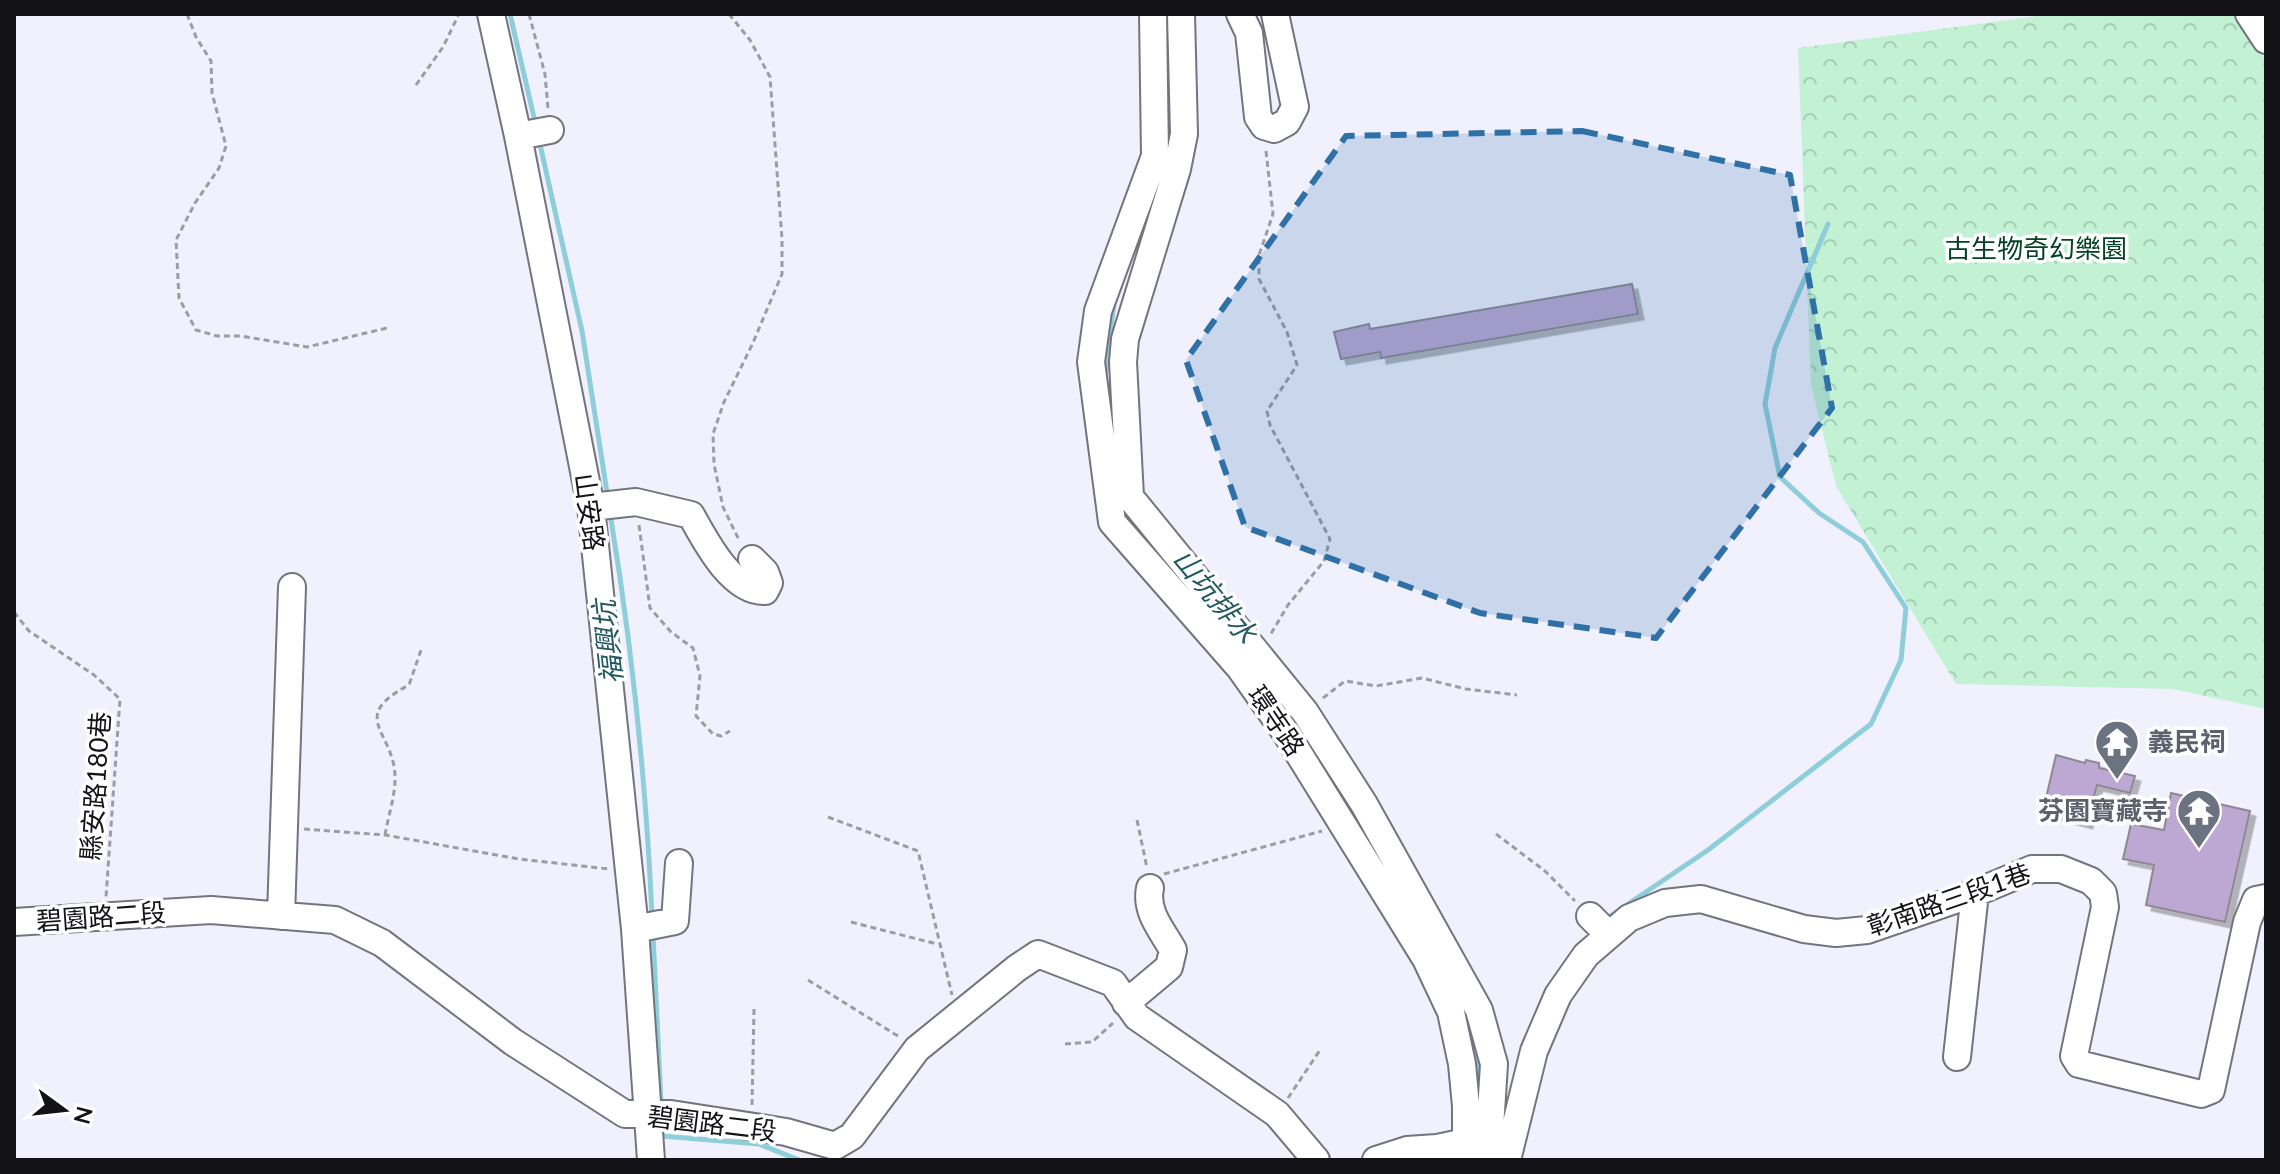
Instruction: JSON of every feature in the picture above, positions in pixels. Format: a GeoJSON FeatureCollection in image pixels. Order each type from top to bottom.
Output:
{"type":"FeatureCollection","features":[{"type":"Feature","properties":{"kind":"street","name":"山安路"},"geometry":{"type":"LineString","coordinates":[[491,14],[591,507],[635,929],[651,1160]]}},
{"type":"Feature","properties":{"kind":"street","name":"環寺路"},"geometry":{"type":"LineString","coordinates":[[1153,14],[1155,156],[1098,311],[1104,362],[1112,522],[1249,662],[1297,724],[1479,1010],[1494,1064],[1488,1160]]}},
{"type":"Feature","properties":{"kind":"street","name":"環寺路"},"geometry":{"type":"LineString","coordinates":[[1104,362],[1125,339],[1177,169],[1184,134],[1181,14]]}},
{"type":"Feature","properties":{"kind":"street"},"geometry":{"type":"LineString","coordinates":[[1240,14],[1249,33],[1258,117],[1264,126],[1274,129],[1287,122],[1295,107],[1275,14]]}},
{"type":"Feature","properties":{"kind":"street"},"geometry":{"type":"LineString","coordinates":[[2249,14],[2266,40]]}},
{"type":"Feature","properties":{"kind":"street"},"geometry":{"type":"LineString","coordinates":[[518,136],[550,130]]}},
{"type":"Feature","properties":{"kind":"street"},"geometry":{"type":"LineString","coordinates":[[591,507],[636,502],[691,515],[718,561],[738,580],[756,591],[765,591],[769,583],[765,572],[752,559]]}},
{"type":"Feature","properties":{"kind":"street"},"geometry":{"type":"LineString","coordinates":[[281,916],[292,587]]}},
{"type":"Feature","properties":{"kind":"street","name":"環寺路"},"geometry":{"type":"LineString","coordinates":[[1354,812],[1451,1012],[1462,1064],[1466,1151]]}},
{"type":"Feature","properties":{"kind":"street"},"geometry":{"type":"LineString","coordinates":[[635,929],[675,921],[679,863]]}},
{"type":"Feature","properties":{"kind":"street","name":"彰南路三段1巷"},"geometry":{"type":"LineString","coordinates":[[1507,1160],[1534,1051],[1558,995],[1586,955],[1609,935],[1629,918],[1665,903],[1701,899],[1804,929],[1836,933],[1867,930],[1975,893],[2032,869],[2061,869],[2097,885],[2103,893],[2105,907],[2074,1056],[2079,1064],[2201,1094],[2211,1090],[2247,922],[2256,900],[2266,898]]}},
{"type":"Feature","properties":{"kind":"street"},"geometry":{"type":"LineString","coordinates":[[1126,1003],[1169,967],[1173,950],[1154,919],[1148,897],[1150,888]]}},
{"type":"Feature","properties":{"kind":"street"},"geometry":{"type":"LineString","coordinates":[[1957,1057],[1975,893]]}},
{"type":"Feature","properties":{"kind":"street","name":"碧園路二段"},"geometry":{"type":"LineString","coordinates":[[14,922],[211,910],[335,920],[382,943],[513,1042],[625,1114],[671,1114],[786,1132],[835,1146],[852,1136],[917,1049],[1038,954],[1113,983],[1137,1017],[1277,1114],[1316,1160]]}},
{"type":"Feature","properties":{"kind":"street"},"geometry":{"type":"LineString","coordinates":[[1590,916],[1609,935]]}},
{"type":"Feature","properties":{"kind":"street"},"geometry":{"type":"LineString","coordinates":[[1376,1160],[1407,1150],[1437,1148],[1466,1151]]}},
{"type":"Feature","properties":{"kind":"path"},"geometry":{"type":"LineString","coordinates":[[187,14],[196,37],[211,61],[212,93],[226,146],[219,168],[195,203],[176,240],[179,298],[196,330],[217,336],[241,336],[307,347],[387,328]]}},
{"type":"Feature","properties":{"kind":"path"},"geometry":{"type":"LineString","coordinates":[[416,85],[443,47],[459,14]]}},
{"type":"Feature","properties":{"kind":"path"},"geometry":{"type":"LineString","coordinates":[[529,14],[545,74],[550,130]]}},
{"type":"Feature","properties":{"kind":"path"},"geometry":{"type":"LineString","coordinates":[[729,14],[750,40],[770,77],[782,239],[782,274],[724,402],[713,434],[714,464],[723,507],[741,546],[752,559]]}},
{"type":"Feature","properties":{"kind":"path"},"geometry":{"type":"LineString","coordinates":[[1249,662],[1288,605],[1324,561],[1330,539],[1270,425],[1267,411],[1297,365],[1287,332],[1259,279],[1259,255],[1273,214],[1267,156],[1258,117]]}},
{"type":"Feature","properties":{"kind":"path"},"geometry":{"type":"LineString","coordinates":[[636,502],[650,608],[671,632],[693,648],[700,676],[696,716],[713,734],[721,736],[730,731]]}},
{"type":"Feature","properties":{"kind":"path","name":"縣安路180巷"},"geometry":{"type":"LineString","coordinates":[[14,612],[29,631],[94,675],[120,699],[104,917]]}},
{"type":"Feature","properties":{"kind":"path"},"geometry":{"type":"LineString","coordinates":[[385,835],[395,778],[389,747],[376,720],[379,707],[393,693],[409,685],[421,650]]}},
{"type":"Feature","properties":{"kind":"path"},"geometry":{"type":"LineString","coordinates":[[1297,724],[1345,681],[1376,686],[1422,678],[1466,689],[1517,695]]}},
{"type":"Feature","properties":{"kind":"path"},"geometry":{"type":"LineString","coordinates":[[1150,888],[1160,875],[1330,829],[1354,812]]}},
{"type":"Feature","properties":{"kind":"path"},"geometry":{"type":"LineString","coordinates":[[828,817],[918,851],[955,1018]]}},
{"type":"Feature","properties":{"kind":"path"},"geometry":{"type":"LineString","coordinates":[[1137,820],[1150,888]]}},
{"type":"Feature","properties":{"kind":"path"},"geometry":{"type":"LineString","coordinates":[[284,828],[385,835],[519,859],[629,871]]}},
{"type":"Feature","properties":{"kind":"path"},"geometry":{"type":"LineString","coordinates":[[1496,834],[1545,871],[1590,916]]}},
{"type":"Feature","properties":{"kind":"path"},"geometry":{"type":"LineString","coordinates":[[851,922],[939,945]]}},
{"type":"Feature","properties":{"kind":"path"},"geometry":{"type":"LineString","coordinates":[[808,980],[917,1049]]}},
{"type":"Feature","properties":{"kind":"path"},"geometry":{"type":"LineString","coordinates":[[1065,1044],[1092,1042],[1120,1015],[1126,1003]]}},
{"type":"Feature","properties":{"kind":"path"},"geometry":{"type":"LineString","coordinates":[[752,1127],[754,1009]]}},
{"type":"Feature","properties":{"kind":"path"},"geometry":{"type":"LineString","coordinates":[[1277,1114],[1320,1050]]}},
{"type":"Feature","properties":{"kind":"highlighted area"},"geometry":{"type":"Polygon","coordinates":[[[1582,131],[1790,175],[1832,408],[1656,638],[1480,613],[1245,527],[1186,360],[1346,136],[1582,131]]]}},
{"type":"Feature","properties":{"kind":"green space","name":"古生物奇幻樂園"},"geometry":{"type":"Polygon","coordinates":[[[2053,14],[2244,14],[2266,63],[2266,709],[2173,689],[1956,684],[1836,486],[1811,385],[1798,48],[2053,14]]]}},
{"type":"Feature","properties":{"kind":"building"},"geometry":{"type":"Polygon","coordinates":[[[1632,284],[1638,314],[1381,358],[1380,352],[1341,359],[1334,332],[1369,324],[1370,329],[1632,284]]]}},
{"type":"Feature","properties":{"kind":"building"},"geometry":{"type":"Polygon","coordinates":[[[2056,755],[2085,763],[2086,760],[2099,763],[2099,768],[2135,776],[2130,793],[2097,785],[2087,823],[2043,811],[2056,755]]]}},
{"type":"Feature","properties":{"kind":"building","name":"芬園寶藏寺"},"geometry":{"type":"Polygon","coordinates":[[[2171,793],[2250,811],[2225,922],[2146,905],[2154,865],[2123,859],[2131,824],[2164,830],[2171,793]]]}},
{"type":"Feature","properties":{"kind":"waterway","name":"福興坑"},"geometry":{"type":"LineString","coordinates":[[510,14],[536,126]]}},
{"type":"Feature","properties":{"kind":"waterway","name":"山坑排水"},"geometry":{"type":"LineString","coordinates":[[1166,45],[1167,14]]}},
{"type":"Feature","properties":{"kind":"waterway","name":"福興坑"},"geometry":{"type":"LineString","coordinates":[[539,140],[582,331],[608,499]]}},
{"type":"Feature","properties":{"kind":"waterway"},"geometry":{"type":"LineString","coordinates":[[1606,919],[1708,850],[1871,724],[1901,660],[1906,608],[1863,542],[1819,513],[1780,477],[1765,404],[1775,348],[1828,224]]}},
{"type":"Feature","properties":{"kind":"waterway","name":"山坑排水"},"geometry":{"type":"LineString","coordinates":[[1105,376],[1114,303]]}},
{"type":"Feature","properties":{"kind":"waterway","name":"福興坑"},"geometry":{"type":"LineString","coordinates":[[610,513],[637,714],[652,916]]}},
{"type":"Feature","properties":{"kind":"waterway","name":"山坑排水"},"geometry":{"type":"LineString","coordinates":[[1303,735],[1362,828]]}},
{"type":"Feature","properties":{"kind":"waterway","name":"福興坑"},"geometry":{"type":"LineString","coordinates":[[653,934],[661,1104]]}},
{"type":"Feature","properties":{"kind":"waterway","name":"山坑排水"},"geometry":{"type":"LineString","coordinates":[[1467,1027],[1479,1072],[1479,1099]]}},
{"type":"Feature","properties":{"kind":"waterway","name":"福興坑"},"geometry":{"type":"LineString","coordinates":[[662,1130],[662,1136],[759,1144],[799,1160]]}},
{"type":"Feature","properties":{"kind":"place","name":"義民祠"},"geometry":{"type":"Point","coordinates":[2117,781]}},
{"type":"Feature","properties":{"kind":"place","name":"芬園寶藏寺"},"geometry":{"type":"Point","coordinates":[2199,850]}}]}
